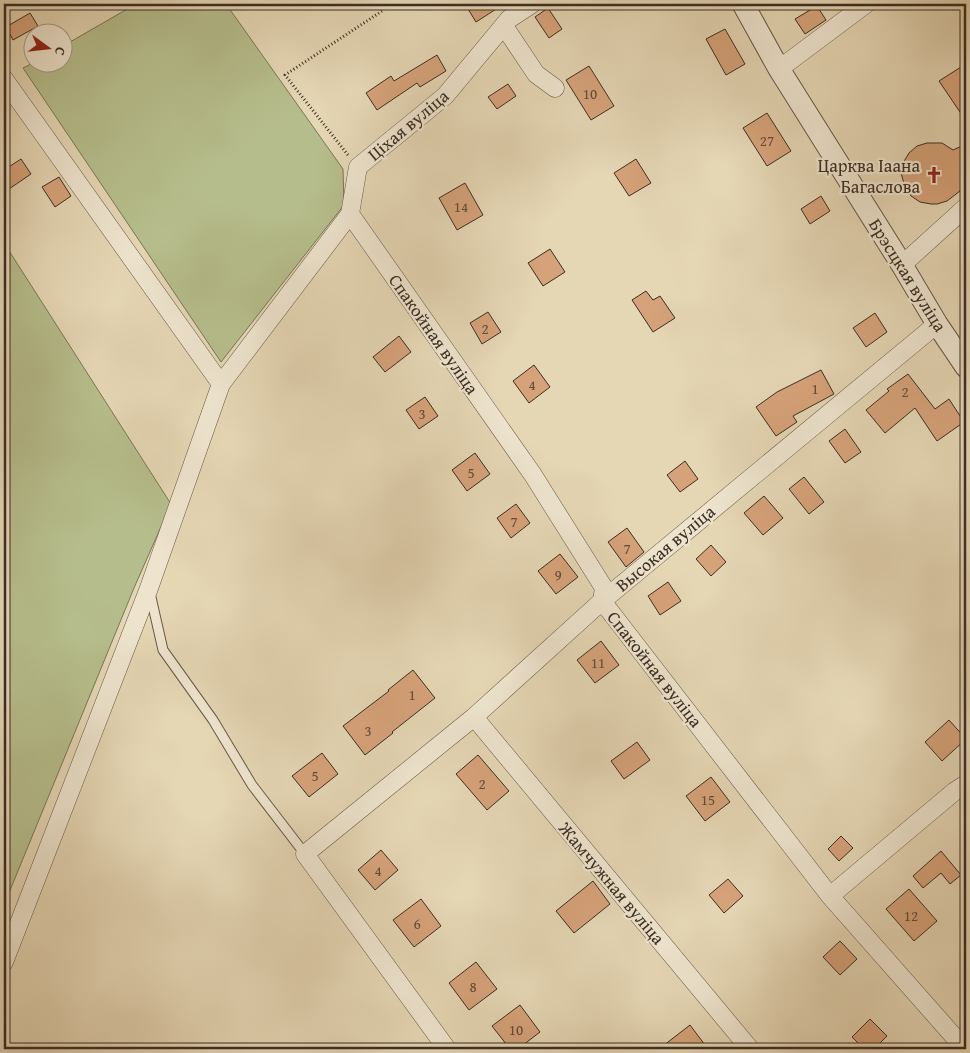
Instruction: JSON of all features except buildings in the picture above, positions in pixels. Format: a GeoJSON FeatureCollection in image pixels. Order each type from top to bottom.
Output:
{"type":"FeatureCollection","features":[{"type":"Feature","properties":{"kind":"street","name":"Ціхая вуліца"},"geometry":{"type":"LineString","coordinates":[[350,214],[358,167],[445,96],[509,19],[532,4]]}},
{"type":"Feature","properties":{"kind":"street","name":"Брэсцкая вуліца"},"geometry":{"type":"LineString","coordinates":[[743,4],[779,69],[937,324],[966,367]]}},
{"type":"Feature","properties":{"kind":"street"},"geometry":{"type":"LineString","coordinates":[[779,69],[866,4]]}},
{"type":"Feature","properties":{"kind":"street"},"geometry":{"type":"LineString","coordinates":[[504,26],[536,74],[555,88]]}},
{"type":"Feature","properties":{"kind":"street"},"geometry":{"type":"LineString","coordinates":[[4,79],[221,384]]}},
{"type":"Feature","properties":{"kind":"street"},"geometry":{"type":"LineString","coordinates":[[902,265],[966,207]]}},
{"type":"Feature","properties":{"kind":"street"},"geometry":{"type":"LineString","coordinates":[[4,962],[149,588],[221,384],[350,214]]}},
{"type":"Feature","properties":{"kind":"street","name":"Спакойная вуліца"},"geometry":{"type":"LineString","coordinates":[[350,214],[533,474],[604,588],[602,601],[830,896],[965,1049]]}},
{"type":"Feature","properties":{"kind":"street","name":"Высокая вуліца"},"geometry":{"type":"LineString","coordinates":[[305,854],[474,717],[602,601],[937,324]]}},
{"type":"Feature","properties":{"kind":"street","name":"Жамчужная вуліца"},"geometry":{"type":"LineString","coordinates":[[474,717],[747,1048]]}},
{"type":"Feature","properties":{"kind":"street"},"geometry":{"type":"LineString","coordinates":[[830,896],[955,791],[966,784]]}},
{"type":"Feature","properties":{"kind":"street"},"geometry":{"type":"LineString","coordinates":[[305,854],[447,1049]]}},
{"type":"Feature","properties":{"kind":"lane"},"geometry":{"type":"LineString","coordinates":[[149,588],[163,650],[213,720],[252,785],[305,854]]}},
{"type":"Feature","properties":{"kind":"path"},"geometry":{"type":"LineString","coordinates":[[358,167],[285,75],[382,11]]}},
{"type":"Feature","properties":{"kind":"green space"},"geometry":{"type":"Polygon","coordinates":[[[136,4],[226,4],[343,169],[344,205],[221,362],[26,72],[72,72],[72,41],[136,4]]]}},
{"type":"Feature","properties":{"kind":"green space"},"geometry":{"type":"Polygon","coordinates":[[[4,243],[171,504],[134,588],[4,905],[4,243]]]}},
{"type":"Feature","properties":{"kind":"place","name":"Царква Іаана Багаслова"},"geometry":{"type":"Point","coordinates":[934,175]}}]}
